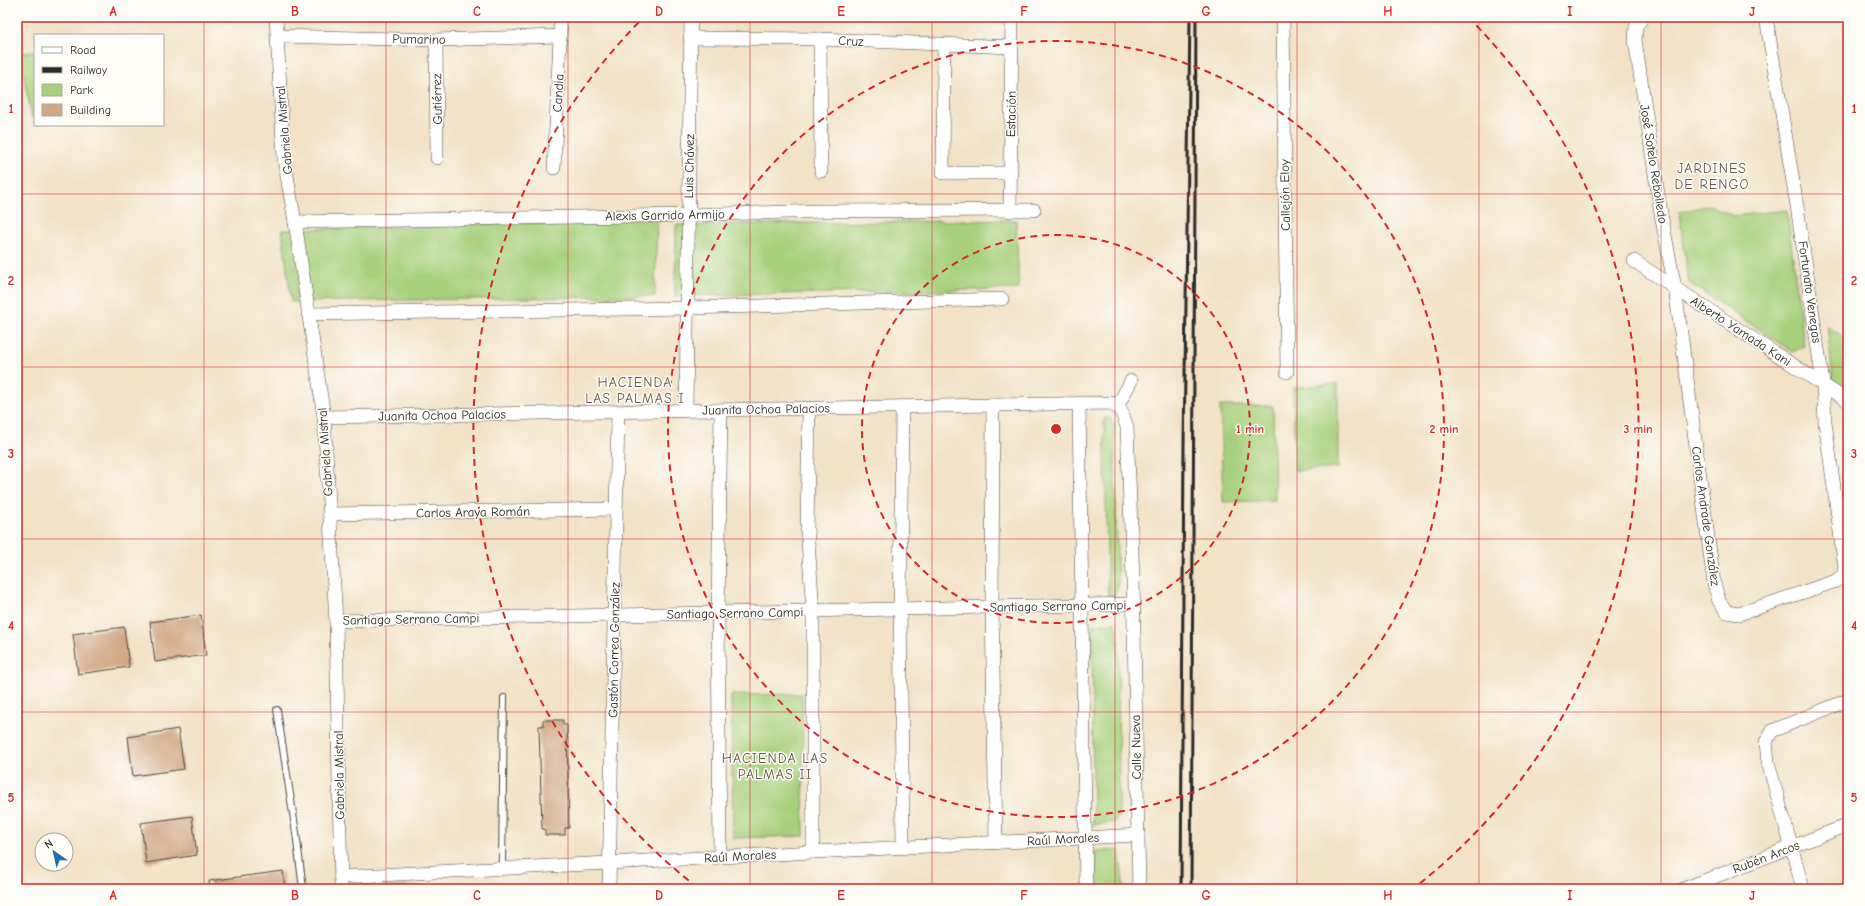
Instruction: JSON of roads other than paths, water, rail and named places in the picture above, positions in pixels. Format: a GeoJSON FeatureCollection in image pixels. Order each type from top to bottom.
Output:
{"type":"FeatureCollection","features":[{"type":"Feature","properties":{"kind":"street","name":"Gabriela Mistral"},"geometry":{"type":"LineString","coordinates":[[276,17],[284,159],[295,222],[324,417],[336,621],[341,883]]}},
{"type":"Feature","properties":{"kind":"street","name":"Candia"},"geometry":{"type":"LineString","coordinates":[[554,168],[561,17]]}},
{"type":"Feature","properties":{"kind":"street","name":"Luis Chávez"},"geometry":{"type":"LineString","coordinates":[[686,410],[691,17]]}},
{"type":"Feature","properties":{"kind":"street","name":"Estación"},"geometry":{"type":"LineString","coordinates":[[1010,211],[1012,17]]}},
{"type":"Feature","properties":{"kind":"street","name":"Callejón Eloy"},"geometry":{"type":"LineString","coordinates":[[1283,17],[1287,372]]}},
{"type":"Feature","properties":{"kind":"street","name":"José Sotelo Rebolledo"},"geometry":{"type":"LineString","coordinates":[[1643,17],[1636,26],[1636,40],[1661,214],[1674,288]]}},
{"type":"Feature","properties":{"kind":"street","name":"Fortunato Venegas"},"geometry":{"type":"LineString","coordinates":[[1766,17],[1798,206],[1823,383],[1825,422],[1845,568]]}},
{"type":"Feature","properties":{"kind":"street","name":"Pumarino"},"geometry":{"type":"LineString","coordinates":[[278,36],[436,40],[560,36]]}},
{"type":"Feature","properties":{"kind":"street","name":"Cruz"},"geometry":{"type":"LineString","coordinates":[[690,38],[820,39],[1012,47]]}},
{"type":"Feature","properties":{"kind":"street"},"geometry":{"type":"LineString","coordinates":[[820,39],[821,171]]}},
{"type":"Feature","properties":{"kind":"street","name":"Gutiérrez"},"geometry":{"type":"LineString","coordinates":[[436,40],[437,158]]}},
{"type":"Feature","properties":{"kind":"street"},"geometry":{"type":"LineString","coordinates":[[944,45],[943,173],[1011,173]]}},
{"type":"Feature","properties":{"kind":"street","name":"Alexis Garrido Armijo"},"geometry":{"type":"LineString","coordinates":[[295,222],[688,215],[823,210],[1034,210]]}},
{"type":"Feature","properties":{"kind":"street","name":"Alberto Yamada Kani"},"geometry":{"type":"LineString","coordinates":[[1634,261],[1823,383],[1848,401]]}},
{"type":"Feature","properties":{"kind":"street","name":"Carlos Andrade González"},"geometry":{"type":"LineString","coordinates":[[1674,288],[1714,583],[1719,601],[1727,612],[1739,614],[1836,581],[1843,575],[1845,568]]}},
{"type":"Feature","properties":{"kind":"street"},"geometry":{"type":"LineString","coordinates":[[308,314],[687,308],[1002,299]]}},
{"type":"Feature","properties":{"kind":"street"},"geometry":{"type":"LineString","coordinates":[[1114,405],[1131,381]]}},
{"type":"Feature","properties":{"kind":"street"},"geometry":{"type":"LineString","coordinates":[[1079,404],[1086,889]]}},
{"type":"Feature","properties":{"kind":"street"},"geometry":{"type":"LineString","coordinates":[[993,405],[992,607],[996,843]]}},
{"type":"Feature","properties":{"kind":"street","name":"Juanita Ochoa Palacios"},"geometry":{"type":"LineString","coordinates":[[324,417],[993,405],[1114,405]]}},
{"type":"Feature","properties":{"kind":"street","name":"Calle Nueva"},"geometry":{"type":"LineString","coordinates":[[1114,405],[1121,410],[1127,427],[1134,604],[1139,889]]}},
{"type":"Feature","properties":{"kind":"street"},"geometry":{"type":"LineString","coordinates":[[902,407],[900,609],[903,848]]}},
{"type":"Feature","properties":{"kind":"street"},"geometry":{"type":"LineString","coordinates":[[809,409],[807,528],[813,611],[813,852]]}},
{"type":"Feature","properties":{"kind":"street"},"geometry":{"type":"LineString","coordinates":[[720,857],[718,613],[721,410]]}},
{"type":"Feature","properties":{"kind":"street","name":"Gastón Correa González"},"geometry":{"type":"LineString","coordinates":[[609,889],[618,412]]}},
{"type":"Feature","properties":{"kind":"street","name":"Carlos Araya Román"},"geometry":{"type":"LineString","coordinates":[[330,514],[616,510]]}},
{"type":"Feature","properties":{"kind":"street","name":"Santiago Serrano Campi"},"geometry":{"type":"LineString","coordinates":[[336,621],[1134,604]]}},
{"type":"Feature","properties":{"kind":"street"},"geometry":{"type":"LineString","coordinates":[[1803,889],[1768,762],[1766,742],[1772,731],[1848,700]]}},
{"type":"Feature","properties":{"kind":"street","name":"Rubén Arcos"},"geometry":{"type":"LineString","coordinates":[[1683,889],[1848,825]]}},
{"type":"Feature","properties":{"kind":"street","name":"Raúl Morales"},"geometry":{"type":"LineString","coordinates":[[341,883],[502,868],[1138,835]]}},
{"type":"Feature","properties":{"kind":"lane"},"geometry":{"type":"LineString","coordinates":[[502,868],[504,698]]}},
{"type":"Feature","properties":{"kind":"lane"},"geometry":{"type":"LineString","coordinates":[[277,710],[303,889]]}},
{"type":"Feature","properties":{"kind":"railway"},"geometry":{"type":"LineString","coordinates":[[1181,889],[1184,446],[1190,17]]}},
{"type":"Feature","properties":{"kind":"railway"},"geometry":{"type":"LineString","coordinates":[[1191,889],[1196,17]]}},
{"type":"Feature","properties":{"kind":"district","name":"JARDINES DE RENGO"},"geometry":{"type":"Point","coordinates":[1712,176]}},
{"type":"Feature","properties":{"kind":"district","name":"HACIENDA LAS PALMAS I"},"geometry":{"type":"Point","coordinates":[635,390]}},
{"type":"Feature","properties":{"kind":"district","name":"HACIENDA LAS PALMAS II"},"geometry":{"type":"Point","coordinates":[775,766]}}]}
